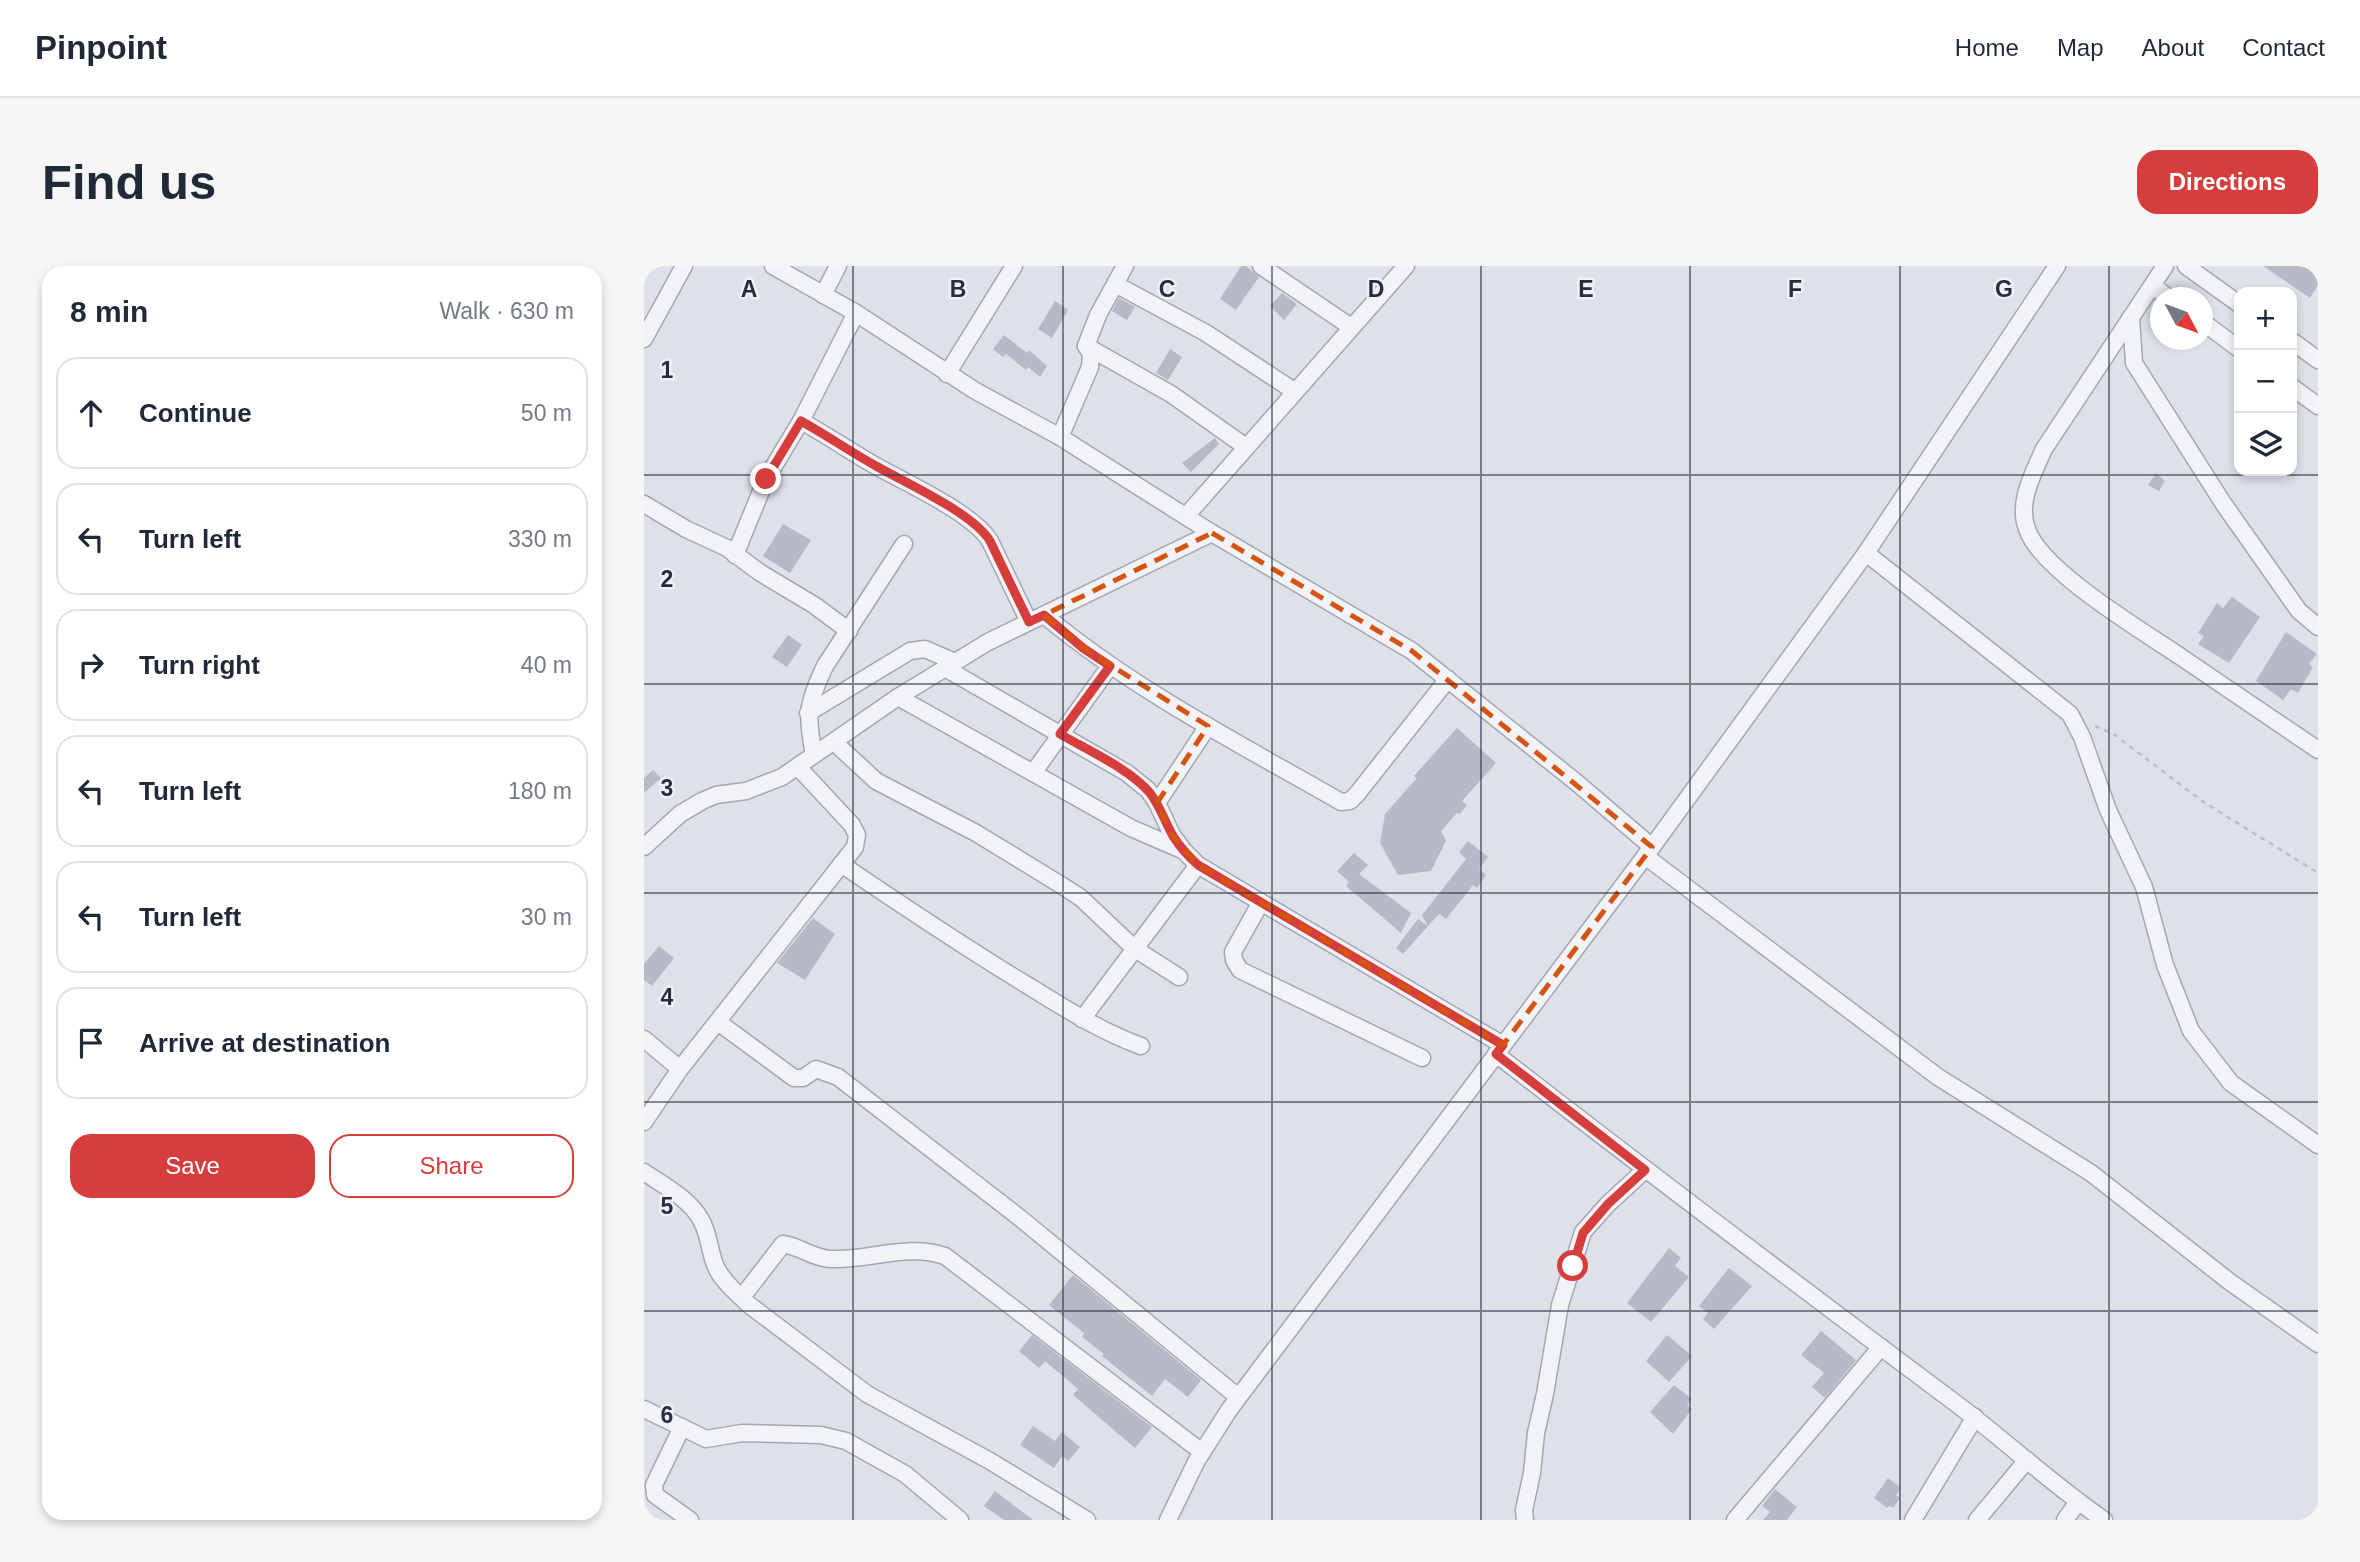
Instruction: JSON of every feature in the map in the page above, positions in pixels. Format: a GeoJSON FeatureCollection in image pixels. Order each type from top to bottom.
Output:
{"type":"FeatureCollection","features":[{"type":"Feature","properties":{"kind":"street"},"geometry":{"type":"LineString","coordinates":[[644,339],[684,266]]}},
{"type":"Feature","properties":{"kind":"street"},"geometry":{"type":"LineString","coordinates":[[773,266],[856,313],[947,374],[1060,437],[1212,533],[1412,651],[1576,782],[1648,851],[1938,1077],[2091,1173],[2230,1282],[2318,1344]]}},
{"type":"Feature","properties":{"kind":"street"},"geometry":{"type":"LineString","coordinates":[[824,295],[838,266]]}},
{"type":"Feature","properties":{"kind":"street"},"geometry":{"type":"LineString","coordinates":[[947,374],[1014,266]]}},
{"type":"Feature","properties":{"kind":"street"},"geometry":{"type":"LineString","coordinates":[[1086,346],[1098,315],[1125,266]]}},
{"type":"Feature","properties":{"kind":"street"},"geometry":{"type":"LineString","coordinates":[[1261,266],[1351,327]]}},
{"type":"Feature","properties":{"kind":"street"},"geometry":{"type":"LineString","coordinates":[[1168,1520],[1202,1452],[1238,1397],[1648,851],[1866,553],[2057,266]]}},
{"type":"Feature","properties":{"kind":"street"},"geometry":{"type":"LineString","coordinates":[[2165,266],[2044,449],[2030,480],[2022,511],[2027,532],[2038,548],[2073,583],[2318,750]]}},
{"type":"Feature","properties":{"kind":"street"},"geometry":{"type":"LineString","coordinates":[[2186,266],[2234,300]]}},
{"type":"Feature","properties":{"kind":"street"},"geometry":{"type":"LineString","coordinates":[[1186,516],[1403,267]]}},
{"type":"Feature","properties":{"kind":"street"},"geometry":{"type":"LineString","coordinates":[[1115,284],[1206,333],[1294,391]]}},
{"type":"Feature","properties":{"kind":"street"},"geometry":{"type":"LineString","coordinates":[[734,555],[766,479],[801,421],[856,313]]}},
{"type":"Feature","properties":{"kind":"street"},"geometry":{"type":"LineString","coordinates":[[2131,317],[2134,363],[2222,503],[2299,611],[2318,627]]}},
{"type":"Feature","properties":{"kind":"street"},"geometry":{"type":"LineString","coordinates":[[2213,330],[2234,345]]}},
{"type":"Feature","properties":{"kind":"street"},"geometry":{"type":"LineString","coordinates":[[2297,344],[2318,359]]}},
{"type":"Feature","properties":{"kind":"street"},"geometry":{"type":"LineString","coordinates":[[1060,437],[1090,366],[1091,354],[1086,346]]}},
{"type":"Feature","properties":{"kind":"street"},"geometry":{"type":"LineString","coordinates":[[1086,346],[1171,394],[1246,447]]}},
{"type":"Feature","properties":{"kind":"street"},"geometry":{"type":"LineString","coordinates":[[2297,391],[2318,407]]}},
{"type":"Feature","properties":{"kind":"street"},"geometry":{"type":"LineString","coordinates":[[801,421],[932,496],[982,531],[1036,618],[1154,695],[1341,802],[1350,801],[1448,679]]}},
{"type":"Feature","properties":{"kind":"street"},"geometry":{"type":"LineString","coordinates":[[644,504],[686,529],[727,548],[849,631]]}},
{"type":"Feature","properties":{"kind":"street"},"geometry":{"type":"LineString","coordinates":[[644,847],[680,814],[702,801],[716,795],[755,789],[782,777],[898,697],[950,665],[1036,618],[1212,533]]}},
{"type":"Feature","properties":{"kind":"street"},"geometry":{"type":"LineString","coordinates":[[814,755],[808,713],[815,687],[825,666],[904,544]]}},
{"type":"Feature","properties":{"kind":"street"},"geometry":{"type":"LineString","coordinates":[[1866,553],[2070,714],[2082,737],[2108,810],[2144,887],[2165,965],[2191,1031],[2231,1083],[2318,1145]]}},
{"type":"Feature","properties":{"kind":"street"},"geometry":{"type":"LineString","coordinates":[[808,713],[910,651],[925,649],[1127,773],[1148,790],[1172,835],[1198,865],[1499,1049],[1645,1170],[1975,1418],[2078,1503],[2104,1520]]}},
{"type":"Feature","properties":{"kind":"street"},"geometry":{"type":"LineString","coordinates":[[1033,773],[1110,666]]}},
{"type":"Feature","properties":{"kind":"street"},"geometry":{"type":"LineString","coordinates":[[898,697],[1131,828],[1184,851]]}},
{"type":"Feature","properties":{"kind":"street"},"geometry":{"type":"LineString","coordinates":[[1157,803],[1208,726]]}},
{"type":"Feature","properties":{"kind":"street"},"geometry":{"type":"LineString","coordinates":[[834,742],[876,781],[976,833],[1071,891],[1135,949],[1179,977]]}},
{"type":"Feature","properties":{"kind":"street"},"geometry":{"type":"LineString","coordinates":[[644,1122],[680,1069],[855,847],[857,835],[852,825],[798,767]]}},
{"type":"Feature","properties":{"kind":"street"},"geometry":{"type":"LineString","coordinates":[[841,864],[955,942],[1082,1019],[1114,1036],[1141,1046]]}},
{"type":"Feature","properties":{"kind":"street"},"geometry":{"type":"LineString","coordinates":[[1082,1019],[1198,865]]}},
{"type":"Feature","properties":{"kind":"street"},"geometry":{"type":"LineString","coordinates":[[1261,902],[1233,952],[1240,970],[1422,1058]]}},
{"type":"Feature","properties":{"kind":"street"},"geometry":{"type":"LineString","coordinates":[[718,1022],[794,1078],[803,1078],[816,1069],[838,1077],[1020,1218],[1238,1397]]}},
{"type":"Feature","properties":{"kind":"street"},"geometry":{"type":"LineString","coordinates":[[644,1039],[680,1069]]}},
{"type":"Feature","properties":{"kind":"street"},"geometry":{"type":"LineString","coordinates":[[1525,1520],[1524,1510],[1532,1473],[1536,1433],[1560,1305],[1583,1233],[1608,1204],[1645,1170]]}},
{"type":"Feature","properties":{"kind":"street"},"geometry":{"type":"LineString","coordinates":[[644,1171],[689,1205],[701,1218],[709,1237],[716,1268],[741,1297],[867,1394],[995,1464],[1087,1520]]}},
{"type":"Feature","properties":{"kind":"street"},"geometry":{"type":"LineString","coordinates":[[741,1297],[783,1244],[826,1259],[858,1259],[910,1250],[944,1256],[1202,1452]]}},
{"type":"Feature","properties":{"kind":"street"},"geometry":{"type":"LineString","coordinates":[[1735,1520],[1881,1347]]}},
{"type":"Feature","properties":{"kind":"street"},"geometry":{"type":"LineString","coordinates":[[644,1409],[706,1439],[742,1433],[821,1435],[846,1441],[905,1474],[960,1520]]}},
{"type":"Feature","properties":{"kind":"street"},"geometry":{"type":"LineString","coordinates":[[1913,1520],[1975,1418]]}},
{"type":"Feature","properties":{"kind":"street"},"geometry":{"type":"LineString","coordinates":[[682,1427],[654,1485],[655,1495],[690,1520]]}},
{"type":"Feature","properties":{"kind":"street"},"geometry":{"type":"LineString","coordinates":[[1977,1520],[2027,1460]]}},
{"type":"Feature","properties":{"kind":"street"},"geometry":{"type":"LineString","coordinates":[[2065,1520],[2078,1503]]}},
{"type":"Feature","properties":{"kind":"path"},"geometry":{"type":"LineString","coordinates":[[2070,714],[2115,735],[2202,801],[2318,873]]}},
{"type":"Feature","properties":{"kind":"highlighted area"},"geometry":{"type":"Polygon","coordinates":[[[1212,533],[1412,651],[1652,847],[1503,1045],[1198,865],[1172,835],[1157,803],[1208,726],[1083,648],[1044,615],[1212,533]]]}},
{"type":"Feature","properties":{"kind":"building"},"geometry":{"type":"Polygon","coordinates":[[[1241,266],[1246,266],[1259,277],[1236,310],[1220,299],[1241,266]]]}},
{"type":"Feature","properties":{"kind":"building"},"geometry":{"type":"Polygon","coordinates":[[[2263,266],[2318,266],[2318,285],[2310,298],[2263,266]]]}},
{"type":"Feature","properties":{"kind":"building"},"geometry":{"type":"Polygon","coordinates":[[[1282,293],[1297,304],[1284,320],[1270,306],[1282,293]]]}},
{"type":"Feature","properties":{"kind":"building"},"geometry":{"type":"Polygon","coordinates":[[[1119,298],[1135,307],[1127,320],[1112,311],[1119,298]]]}},
{"type":"Feature","properties":{"kind":"building"},"geometry":{"type":"Polygon","coordinates":[[[1055,301],[1068,310],[1052,338],[1038,329],[1055,301]]]}},
{"type":"Feature","properties":{"kind":"building"},"geometry":{"type":"Polygon","coordinates":[[[1004,335],[1027,353],[1029,350],[1047,366],[1040,377],[1028,367],[1026,370],[1006,354],[1003,357],[993,349],[1004,335]]]}},
{"type":"Feature","properties":{"kind":"building"},"geometry":{"type":"Polygon","coordinates":[[[1170,349],[1182,357],[1168,380],[1156,373],[1170,349]]]}},
{"type":"Feature","properties":{"kind":"building"},"geometry":{"type":"Polygon","coordinates":[[[1215,438],[1219,444],[1191,472],[1182,463],[1215,438]]]}},
{"type":"Feature","properties":{"kind":"building"},"geometry":{"type":"Polygon","coordinates":[[[2156,473],[2165,481],[2159,491],[2148,485],[2156,473]]]}},
{"type":"Feature","properties":{"kind":"building"},"geometry":{"type":"Polygon","coordinates":[[[783,524],[811,540],[790,573],[763,556],[783,524]]]}},
{"type":"Feature","properties":{"kind":"building"},"geometry":{"type":"Polygon","coordinates":[[[2232,597],[2260,617],[2229,663],[2198,644],[2204,636],[2198,633],[2217,603],[2223,608],[2232,597]]]}},
{"type":"Feature","properties":{"kind":"building"},"geometry":{"type":"Polygon","coordinates":[[[2286,632],[2317,654],[2309,664],[2313,667],[2298,693],[2291,689],[2283,700],[2256,681],[2286,632]]]}},
{"type":"Feature","properties":{"kind":"building"},"geometry":{"type":"Polygon","coordinates":[[[788,635],[802,645],[787,667],[772,657],[788,635]]]}},
{"type":"Feature","properties":{"kind":"building"},"geometry":{"type":"Polygon","coordinates":[[[1457,728],[1496,763],[1462,801],[1467,805],[1460,814],[1457,813],[1441,831],[1446,841],[1431,871],[1398,875],[1380,843],[1385,814],[1417,778],[1414,776],[1457,728]]]}},
{"type":"Feature","properties":{"kind":"building"},"geometry":{"type":"Polygon","coordinates":[[[653,770],[661,778],[644,793],[644,778],[653,770]]]}},
{"type":"Feature","properties":{"kind":"building"},"geometry":{"type":"Polygon","coordinates":[[[1468,841],[1488,857],[1479,869],[1486,875],[1477,888],[1473,885],[1446,919],[1439,914],[1428,926],[1422,915],[1466,859],[1459,852],[1468,841]]]}},
{"type":"Feature","properties":{"kind":"building"},"geometry":{"type":"Polygon","coordinates":[[[1354,853],[1368,865],[1359,874],[1411,913],[1401,933],[1346,886],[1349,882],[1337,871],[1354,853]]]}},
{"type":"Feature","properties":{"kind":"building"},"geometry":{"type":"Polygon","coordinates":[[[813,918],[835,934],[805,980],[777,963],[813,918]]]}},
{"type":"Feature","properties":{"kind":"building"},"geometry":{"type":"Polygon","coordinates":[[[1418,919],[1428,926],[1403,954],[1396,948],[1418,919]]]}},
{"type":"Feature","properties":{"kind":"building"},"geometry":{"type":"Polygon","coordinates":[[[659,946],[674,958],[652,986],[644,980],[644,964],[659,946]]]}},
{"type":"Feature","properties":{"kind":"building"},"geometry":{"type":"Polygon","coordinates":[[[1669,1248],[1681,1258],[1675,1266],[1689,1277],[1651,1322],[1627,1303],[1669,1248]]]}},
{"type":"Feature","properties":{"kind":"building"},"geometry":{"type":"Polygon","coordinates":[[[1729,1268],[1752,1286],[1714,1329],[1703,1319],[1708,1313],[1699,1306],[1729,1268]]]}},
{"type":"Feature","properties":{"kind":"building"},"geometry":{"type":"Polygon","coordinates":[[[1073,1275],[1201,1380],[1188,1397],[1165,1379],[1152,1396],[1102,1356],[1104,1354],[1082,1337],[1084,1333],[1049,1305],[1073,1275]]]}},
{"type":"Feature","properties":{"kind":"building"},"geometry":{"type":"Polygon","coordinates":[[[1821,1331],[1856,1360],[1825,1398],[1812,1387],[1824,1373],[1801,1355],[1821,1331]]]}},
{"type":"Feature","properties":{"kind":"building"},"geometry":{"type":"Polygon","coordinates":[[[1032,1335],[1152,1427],[1135,1448],[1073,1395],[1078,1389],[1045,1361],[1039,1368],[1019,1351],[1032,1335]]]}},
{"type":"Feature","properties":{"kind":"building"},"geometry":{"type":"Polygon","coordinates":[[[1667,1335],[1692,1356],[1669,1382],[1646,1361],[1667,1335]]]}},
{"type":"Feature","properties":{"kind":"building"},"geometry":{"type":"Polygon","coordinates":[[[1674,1385],[1692,1399],[1687,1405],[1692,1409],[1673,1434],[1650,1412],[1674,1385]]]}},
{"type":"Feature","properties":{"kind":"building"},"geometry":{"type":"Polygon","coordinates":[[[1033,1426],[1055,1441],[1062,1432],[1080,1447],[1068,1461],[1062,1456],[1054,1468],[1020,1445],[1033,1426]]]}},
{"type":"Feature","properties":{"kind":"building"},"geometry":{"type":"Polygon","coordinates":[[[1888,1478],[1901,1488],[1896,1495],[1900,1498],[1893,1508],[1887,1508],[1874,1498],[1888,1478]]]}},
{"type":"Feature","properties":{"kind":"building"},"geometry":{"type":"Polygon","coordinates":[[[1775,1489],[1797,1507],[1787,1520],[1763,1520],[1770,1512],[1762,1506],[1775,1489]]]}},
{"type":"Feature","properties":{"kind":"building"},"geometry":{"type":"Polygon","coordinates":[[[995,1491],[1033,1520],[1004,1520],[984,1506],[995,1491]]]}},
{"type":"Feature","properties":{"kind":"route"},"geometry":{"type":"LineString","coordinates":[[766,479],[801,421],[932,496],[982,531],[990,541],[1029,622],[1044,615],[1083,648],[1110,666],[1060,734],[1127,773],[1148,790],[1172,835],[1198,865],[1503,1045],[1496,1054],[1645,1170],[1608,1204],[1583,1233],[1573,1266]]}}]}
